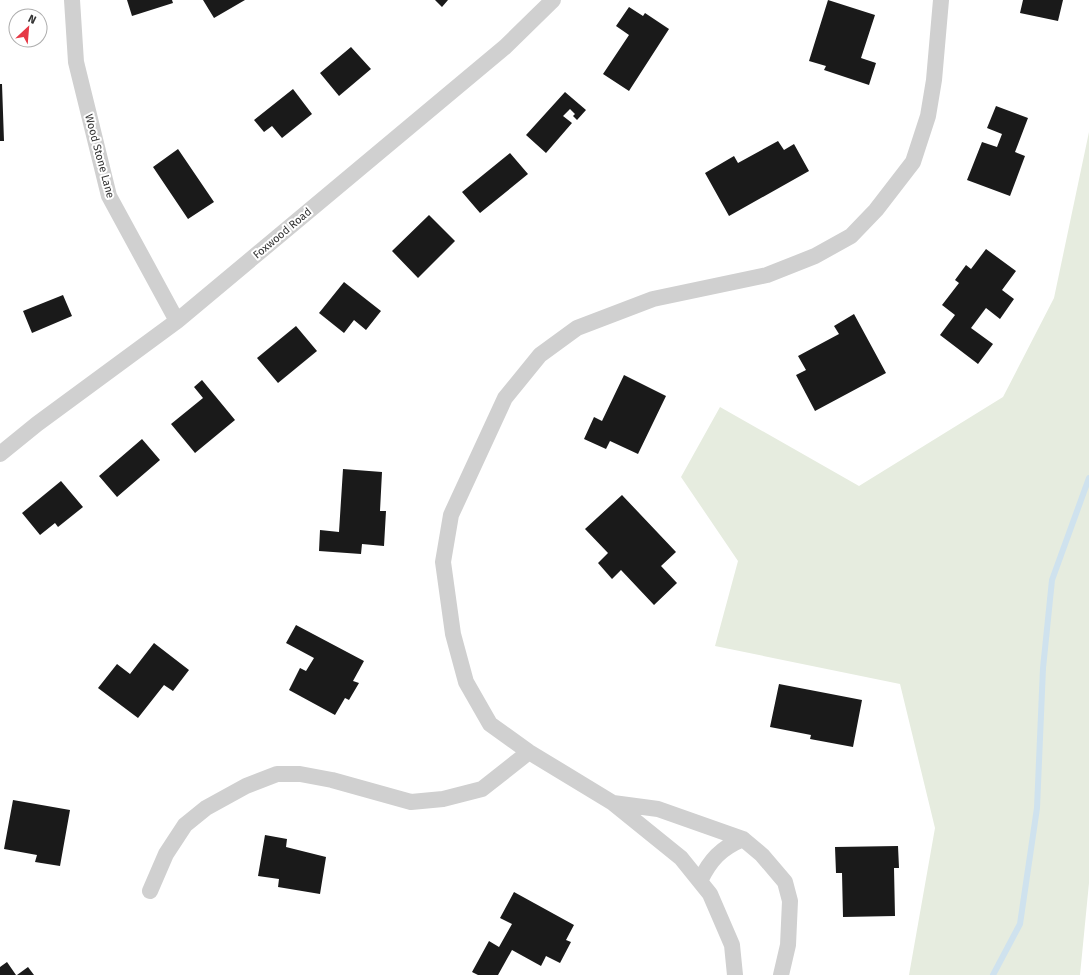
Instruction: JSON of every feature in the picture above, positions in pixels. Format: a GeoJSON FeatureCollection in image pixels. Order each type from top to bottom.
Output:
{"type":"FeatureCollection","features":[{"type":"Feature","properties":{"kind":"street","name":"Wood Stone Lane"},"geometry":{"type":"LineString","coordinates":[[72,0],[76,62],[109,196],[177,321]]}},
{"type":"Feature","properties":{"kind":"street","name":"Foxwood Road"},"geometry":{"type":"LineString","coordinates":[[0,454],[37,424],[177,321],[505,47],[554,0]]}},
{"type":"Feature","properties":{"kind":"street"},"geometry":{"type":"LineString","coordinates":[[735,975],[732,945],[710,894],[682,858],[613,803],[529,752],[490,724],[466,682],[453,634],[443,562],[451,515],[505,398],[540,355],[577,328],[653,299],[767,275],[815,256],[852,236],[876,210],[913,162],[928,116],[934,80],[941,0]]}},
{"type":"Feature","properties":{"kind":"street"},"geometry":{"type":"LineString","coordinates":[[150,891],[166,854],[185,825],[206,808],[246,786],[277,774],[300,774],[332,780],[411,802],[443,799],[482,789],[529,752]]}},
{"type":"Feature","properties":{"kind":"street"},"geometry":{"type":"LineString","coordinates":[[613,803],[658,809],[743,839],[762,855],[785,882],[790,901],[788,945],[781,975]]}},
{"type":"Feature","properties":{"kind":"street"},"geometry":{"type":"LineString","coordinates":[[700,882],[708,866],[717,854],[731,844],[743,839]]}},
{"type":"Feature","properties":{"kind":"shaded area"},"geometry":{"type":"Polygon","coordinates":[[[1089,132],[1089,883],[1080,975],[909,975],[935,828],[900,684],[715,646],[738,561],[681,477],[720,407],[859,486],[1003,397],[1054,298],[1089,132]]]}},
{"type":"Feature","properties":{"kind":"building"},"geometry":{"type":"Polygon","coordinates":[[[127,0],[172,0],[173,3],[132,16],[127,0]]]}},
{"type":"Feature","properties":{"kind":"building"},"geometry":{"type":"Polygon","coordinates":[[[203,0],[245,0],[214,18],[203,0]]]}},
{"type":"Feature","properties":{"kind":"building"},"geometry":{"type":"Polygon","coordinates":[[[435,0],[448,0],[442,7],[435,0]]]}},
{"type":"Feature","properties":{"kind":"building"},"geometry":{"type":"Polygon","coordinates":[[[828,0],[875,15],[861,58],[876,63],[869,85],[824,70],[826,66],[809,61],[828,0]]]}},
{"type":"Feature","properties":{"kind":"building"},"geometry":{"type":"Polygon","coordinates":[[[1023,0],[1063,0],[1058,21],[1020,13],[1023,0]]]}},
{"type":"Feature","properties":{"kind":"building"},"geometry":{"type":"Polygon","coordinates":[[[629,7],[643,16],[645,13],[669,29],[629,91],[603,74],[629,35],[616,26],[629,7]]]}},
{"type":"Feature","properties":{"kind":"building"},"geometry":{"type":"Polygon","coordinates":[[[351,47],[371,69],[339,96],[320,73],[351,47]]]}},
{"type":"Feature","properties":{"kind":"building"},"geometry":{"type":"Polygon","coordinates":[[[0,84],[2,84],[4,141],[0,141],[0,84]]]}},
{"type":"Feature","properties":{"kind":"building"},"geometry":{"type":"Polygon","coordinates":[[[293,89],[312,114],[282,138],[272,126],[264,132],[254,120],[293,89]]]}},
{"type":"Feature","properties":{"kind":"building"},"geometry":{"type":"Polygon","coordinates":[[[565,92],[586,110],[577,120],[573,116],[575,114],[570,109],[563,116],[572,123],[546,153],[526,135],[565,92]]]}},
{"type":"Feature","properties":{"kind":"building"},"geometry":{"type":"Polygon","coordinates":[[[996,106],[1028,118],[1015,152],[1025,156],[1010,196],[967,180],[982,142],[997,147],[1002,134],[987,128],[996,106]]]}},
{"type":"Feature","properties":{"kind":"building"},"geometry":{"type":"Polygon","coordinates":[[[778,141],[784,150],[794,144],[809,171],[729,216],[705,173],[734,156],[738,163],[778,141]]]}},
{"type":"Feature","properties":{"kind":"building"},"geometry":{"type":"Polygon","coordinates":[[[178,149],[214,202],[188,219],[153,167],[178,149]]]}},
{"type":"Feature","properties":{"kind":"building"},"geometry":{"type":"Polygon","coordinates":[[[510,153],[528,174],[480,213],[462,192],[510,153]]]}},
{"type":"Feature","properties":{"kind":"building"},"geometry":{"type":"Polygon","coordinates":[[[429,215],[455,241],[418,278],[392,251],[429,215]]]}},
{"type":"Feature","properties":{"kind":"building"},"geometry":{"type":"Polygon","coordinates":[[[986,249],[1016,271],[1002,290],[1014,299],[1000,319],[986,308],[971,328],[993,344],[978,364],[940,335],[955,315],[942,305],[959,283],[955,280],[966,265],[971,269],[986,249]]]}},
{"type":"Feature","properties":{"kind":"building"},"geometry":{"type":"Polygon","coordinates":[[[344,282],[381,311],[366,330],[354,320],[344,333],[319,313],[344,282]]]}},
{"type":"Feature","properties":{"kind":"building"},"geometry":{"type":"Polygon","coordinates":[[[63,295],[72,316],[32,333],[23,311],[63,295]]]}},
{"type":"Feature","properties":{"kind":"building"},"geometry":{"type":"Polygon","coordinates":[[[854,314],[886,373],[815,411],[796,375],[806,370],[798,356],[839,334],[834,326],[854,314]]]}},
{"type":"Feature","properties":{"kind":"building"},"geometry":{"type":"Polygon","coordinates":[[[296,326],[317,351],[278,383],[257,358],[296,326]]]}},
{"type":"Feature","properties":{"kind":"building"},"geometry":{"type":"Polygon","coordinates":[[[624,375],[666,396],[638,454],[610,441],[606,449],[584,439],[594,417],[602,421],[624,375]]]}},
{"type":"Feature","properties":{"kind":"building"},"geometry":{"type":"Polygon","coordinates":[[[202,380],[235,420],[195,453],[171,424],[203,398],[194,387],[202,380]]]}},
{"type":"Feature","properties":{"kind":"building"},"geometry":{"type":"Polygon","coordinates":[[[142,439],[160,460],[117,497],[99,476],[142,439]]]}},
{"type":"Feature","properties":{"kind":"building"},"geometry":{"type":"Polygon","coordinates":[[[343,469],[382,472],[380,511],[386,511],[384,546],[362,544],[361,554],[319,551],[320,530],[339,532],[343,469]]]}},
{"type":"Feature","properties":{"kind":"building"},"geometry":{"type":"Polygon","coordinates":[[[61,481],[83,507],[58,527],[55,523],[40,535],[22,513],[61,481]]]}},
{"type":"Feature","properties":{"kind":"building"},"geometry":{"type":"Polygon","coordinates":[[[622,495],[676,552],[661,566],[677,583],[654,605],[621,570],[612,579],[598,563],[608,553],[585,529],[622,495]]]}},
{"type":"Feature","properties":{"kind":"building"},"geometry":{"type":"Polygon","coordinates":[[[296,625],[364,661],[353,681],[359,683],[349,700],[345,698],[335,715],[289,690],[300,668],[306,671],[314,658],[286,643],[296,625]]]}},
{"type":"Feature","properties":{"kind":"building"},"geometry":{"type":"Polygon","coordinates":[[[154,643],[189,670],[173,691],[164,685],[138,718],[98,688],[117,664],[130,674],[154,643]]]}},
{"type":"Feature","properties":{"kind":"building"},"geometry":{"type":"Polygon","coordinates":[[[779,684],[862,700],[853,747],[810,739],[811,735],[770,727],[779,684]]]}},
{"type":"Feature","properties":{"kind":"building"},"geometry":{"type":"Polygon","coordinates":[[[13,800],[70,810],[60,866],[35,862],[37,855],[4,849],[13,800]]]}},
{"type":"Feature","properties":{"kind":"building"},"geometry":{"type":"Polygon","coordinates":[[[265,835],[287,839],[286,847],[326,857],[320,894],[278,887],[279,879],[258,876],[265,835]]]}},
{"type":"Feature","properties":{"kind":"building"},"geometry":{"type":"Polygon","coordinates":[[[898,846],[899,868],[894,868],[895,916],[843,917],[842,873],[836,873],[835,847],[898,846]]]}},
{"type":"Feature","properties":{"kind":"building"},"geometry":{"type":"Polygon","coordinates":[[[514,892],[574,925],[566,940],[571,942],[560,963],[546,956],[541,966],[512,950],[498,975],[478,975],[472,972],[489,941],[499,947],[512,924],[500,918],[514,892]]]}},
{"type":"Feature","properties":{"kind":"building"},"geometry":{"type":"Polygon","coordinates":[[[7,962],[16,975],[0,975],[0,967],[7,962]]]}},
{"type":"Feature","properties":{"kind":"building"},"geometry":{"type":"Polygon","coordinates":[[[28,967],[34,975],[17,975],[28,967]]]}},
{"type":"Feature","properties":{"kind":"waterway"},"geometry":{"type":"LineString","coordinates":[[993,975],[1020,924],[1037,808],[1043,668],[1052,580],[1089,478]]}}]}
